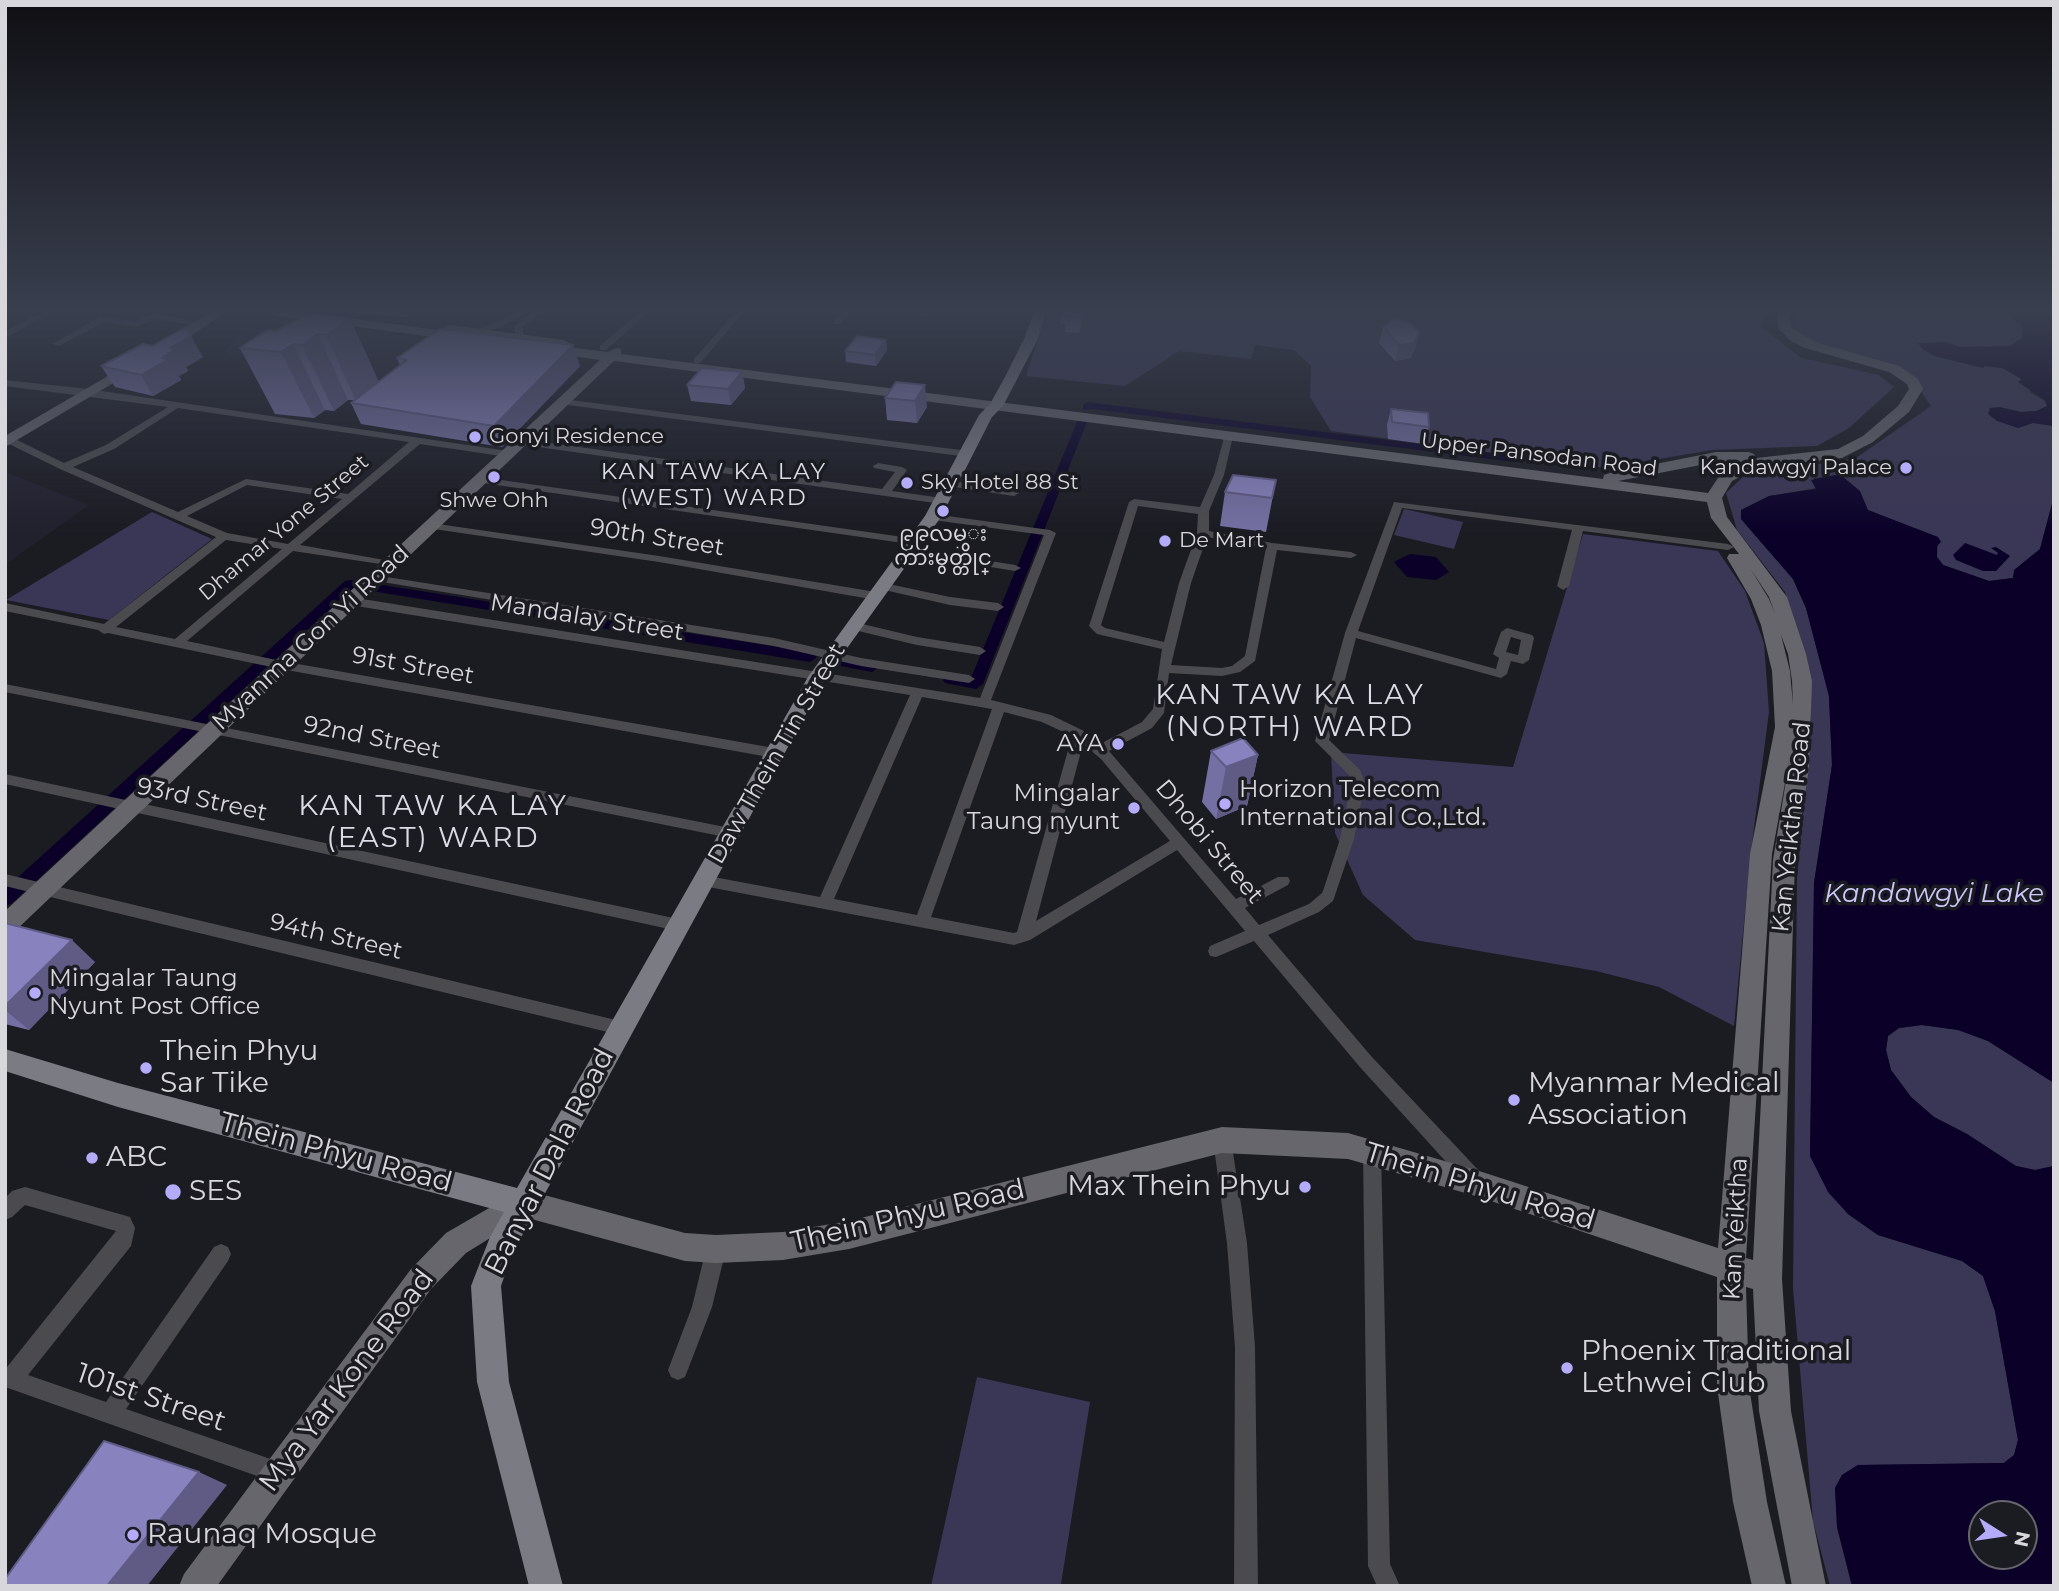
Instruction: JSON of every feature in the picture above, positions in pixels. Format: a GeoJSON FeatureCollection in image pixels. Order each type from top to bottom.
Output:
{"type":"FeatureCollection","features":[{"type":"Feature","properties":{"kind":"main road"},"geometry":{"type":"LineString","coordinates":[[7,441],[98,386]]}},
{"type":"Feature","properties":{"kind":"main road","name":"Myanma Gon Yi Road"},"geometry":{"type":"LineString","coordinates":[[5,926],[130,807],[205,729],[281,665],[578,386]]}},
{"type":"Feature","properties":{"kind":"main road","name":"Upper Pansodan Road"},"geometry":{"type":"LineString","coordinates":[[863,386],[990,405],[1130,420],[1709,494]]}},
{"type":"Feature","properties":{"kind":"main road"},"geometry":{"type":"LineString","coordinates":[[990,405],[998,386]]}},
{"type":"Feature","properties":{"kind":"main road"},"geometry":{"type":"LineString","coordinates":[[990,405],[1004,386]]}},
{"type":"Feature","properties":{"kind":"main road"},"geometry":{"type":"LineString","coordinates":[[1602,478],[1626,476],[1717,457],[1783,456],[1822,451],[1847,442],[1900,397],[1904,390],[1902,386]]}},
{"type":"Feature","properties":{"kind":"main road","name":"Daw Thein Tin Street"},"geometry":{"type":"LineString","coordinates":[[620,1028],[817,677],[933,517],[968,454],[990,405]]}},
{"type":"Feature","properties":{"kind":"main road"},"geometry":{"type":"LineString","coordinates":[[1709,494],[1738,470],[1783,456]]}},
{"type":"Feature","properties":{"kind":"main road"},"geometry":{"type":"LineString","coordinates":[[1709,494],[1718,471],[1749,457]]}},
{"type":"Feature","properties":{"kind":"main road","name":"Upper Pansodan Road"},"geometry":{"type":"LineString","coordinates":[[1552,475],[1602,478],[1709,494]]}},
{"type":"Feature","properties":{"kind":"main road","name":"Kan Yeiktha"},"geometry":{"type":"LineString","coordinates":[[1709,494],[1707,516],[1760,599],[1770,625],[1781,671],[1785,727],[1761,854],[1731,1266],[1733,1386],[1750,1502],[1769,1586]]}},
{"type":"Feature","properties":{"kind":"main road","name":"Kan Yeiktha Road"},"geometry":{"type":"LineString","coordinates":[[1709,494],[1720,518],[1778,597],[1797,654],[1802,681],[1799,768],[1784,859],[1768,1279],[1775,1411],[1809,1586]]}},
{"type":"Feature","properties":{"kind":"main road","name":"Banyar Dala Road"},"geometry":{"type":"LineString","coordinates":[[546,1586],[494,1382],[486,1286],[500,1247],[522,1203],[620,1028]]}},
{"type":"Feature","properties":{"kind":"main road","name":"Thein Phyu Road"},"geometry":{"type":"LineString","coordinates":[[5,1060],[131,1098],[685,1247],[783,1247],[849,1236],[1222,1140],[1348,1146],[1372,1151],[1768,1279]]}},
{"type":"Feature","properties":{"kind":"main road","name":"Mya Yar Kone Road"},"geometry":{"type":"LineString","coordinates":[[196,1586],[421,1279],[456,1243],[522,1203]]}},
{"type":"Feature","properties":{"kind":"street"},"geometry":{"type":"LineString","coordinates":[[38,386],[417,441],[514,448],[942,501]]}},
{"type":"Feature","properties":{"kind":"street"},"geometry":{"type":"LineString","coordinates":[[563,402],[968,454]]}},
{"type":"Feature","properties":{"kind":"street"},"geometry":{"type":"LineString","coordinates":[[64,467],[110,447],[177,405]]}},
{"type":"Feature","properties":{"kind":"street"},"geometry":{"type":"LineString","coordinates":[[1099,750],[1147,725],[1159,710],[1164,669],[1185,583],[1203,533],[1204,511],[1219,475],[1229,433]]}},
{"type":"Feature","properties":{"kind":"street"},"geometry":{"type":"LineString","coordinates":[[7,441],[224,536],[390,564]]}},
{"type":"Feature","properties":{"kind":"street","name":"Dhamar Yone Street"},"geometry":{"type":"LineString","coordinates":[[176,644],[417,441]]}},
{"type":"Feature","properties":{"kind":"street"},"geometry":{"type":"LineString","coordinates":[[878,466],[902,470],[886,492]]}},
{"type":"Feature","properties":{"kind":"street"},"geometry":{"type":"LineString","coordinates":[[480,480],[913,547],[1015,568]]}},
{"type":"Feature","properties":{"kind":"street"},"geometry":{"type":"LineString","coordinates":[[178,516],[246,482],[350,497]]}},
{"type":"Feature","properties":{"kind":"street"},"geometry":{"type":"LineString","coordinates":[[952,484],[1014,493]]}},
{"type":"Feature","properties":{"kind":"street"},"geometry":{"type":"LineString","coordinates":[[1170,647],[1101,631],[1095,622],[1134,502],[1204,511]]}},
{"type":"Feature","properties":{"kind":"street"},"geometry":{"type":"LineString","coordinates":[[1216,951],[1314,908],[1328,897],[1339,868],[1358,783],[1354,773],[1322,741],[1352,633],[1398,504],[1728,547]]}},
{"type":"Feature","properties":{"kind":"street"},"geometry":{"type":"LineString","coordinates":[[933,517],[1050,533],[984,703]]}},
{"type":"Feature","properties":{"kind":"street","name":"90th Street"},"geometry":{"type":"LineString","coordinates":[[431,526],[998,607]]}},
{"type":"Feature","properties":{"kind":"street"},"geometry":{"type":"LineString","coordinates":[[1563,586],[1578,528]]}},
{"type":"Feature","properties":{"kind":"street"},"geometry":{"type":"LineString","coordinates":[[1203,533],[1272,546],[1351,555]]}},
{"type":"Feature","properties":{"kind":"street"},"geometry":{"type":"LineString","coordinates":[[104,630],[224,536]]}},
{"type":"Feature","properties":{"kind":"street"},"geometry":{"type":"LineString","coordinates":[[1164,669],[1222,672],[1236,669],[1251,658],[1272,546]]}},
{"type":"Feature","properties":{"kind":"street","name":"Mandalay Street"},"geometry":{"type":"LineString","coordinates":[[374,579],[774,642],[970,680]]}},
{"type":"Feature","properties":{"kind":"street","name":"Mandalay Street"},"geometry":{"type":"LineString","coordinates":[[350,601],[817,677]]}},
{"type":"Feature","properties":{"kind":"street","name":"91st Street"},"geometry":{"type":"LineString","coordinates":[[5,607],[104,630],[281,665],[774,753]]}},
{"type":"Feature","properties":{"kind":"street"},"geometry":{"type":"LineString","coordinates":[[854,626],[917,641],[980,651]]}},
{"type":"Feature","properties":{"kind":"street"},"geometry":{"type":"LineString","coordinates":[[1352,633],[1501,674],[1506,656]]}},
{"type":"Feature","properties":{"kind":"street","name":"Dhobi Street"},"geometry":{"type":"LineString","coordinates":[[817,677],[1000,706],[1046,718],[1079,734],[1099,750],[1365,1061],[1479,1184]]}},
{"type":"Feature","properties":{"kind":"street","name":"92nd Street"},"geometry":{"type":"LineString","coordinates":[[5,688],[730,833]]}},
{"type":"Feature","properties":{"kind":"street"},"geometry":{"type":"LineString","coordinates":[[824,904],[918,692]]}},
{"type":"Feature","properties":{"kind":"street"},"geometry":{"type":"LineString","coordinates":[[922,922],[1000,706]]}},
{"type":"Feature","properties":{"kind":"street"},"geometry":{"type":"LineString","coordinates":[[1019,937],[1079,734]]}},
{"type":"Feature","properties":{"kind":"street","name":"93rd Street"},"geometry":{"type":"LineString","coordinates":[[5,779],[678,925]]}},
{"type":"Feature","properties":{"kind":"street"},"geometry":{"type":"LineString","coordinates":[[703,881],[922,922],[1019,937],[1179,842]]}},
{"type":"Feature","properties":{"kind":"street","name":"94th Street"},"geometry":{"type":"LineString","coordinates":[[5,880],[620,1028]]}},
{"type":"Feature","properties":{"kind":"street"},"geometry":{"type":"LineString","coordinates":[[1234,907],[1283,881]]}},
{"type":"Feature","properties":{"kind":"street"},"geometry":{"type":"LineString","coordinates":[[1222,1140],[1237,1243],[1245,1347],[1246,1586]]}},
{"type":"Feature","properties":{"kind":"street"},"geometry":{"type":"LineString","coordinates":[[1372,1151],[1379,1566],[1389,1586]]}},
{"type":"Feature","properties":{"kind":"street"},"geometry":{"type":"LineString","coordinates":[[5,1211],[19,1197],[25,1196],[123,1224],[126,1228],[124,1239],[8,1378]]}},
{"type":"Feature","properties":{"kind":"street"},"geometry":{"type":"LineString","coordinates":[[678,1370],[702,1307],[716,1249]]}},
{"type":"Feature","properties":{"kind":"street"},"geometry":{"type":"LineString","coordinates":[[111,1413],[221,1254]]}},
{"type":"Feature","properties":{"kind":"street","name":"101st Street"},"geometry":{"type":"LineString","coordinates":[[8,1378],[277,1472]]}},
{"type":"Feature","properties":{"kind":"shaded area"},"geometry":{"type":"Polygon","coordinates":[[[1310,386],[1894,387],[1849,428],[1817,446],[1712,450],[1606,468],[1331,431],[1310,397],[1310,386]]]}},
{"type":"Feature","properties":{"kind":"shaded area"},"geometry":{"type":"Polygon","coordinates":[[[1917,386],[2027,386],[2031,393],[2045,401],[2047,407],[2036,411],[2021,412],[1999,407],[2018,428],[2033,423],[2054,426],[2054,496],[2040,549],[2015,570],[2013,578],[1989,581],[1943,565],[1937,557],[1938,538],[1868,510],[1839,476],[1814,478],[1817,488],[1769,496],[1741,510],[1741,519],[1793,579],[1806,608],[1829,696],[1832,765],[1814,883],[1810,1156],[1848,1214],[1878,1235],[1962,1261],[1983,1276],[1995,1311],[2018,1440],[2014,1455],[2004,1463],[1858,1465],[1842,1475],[1835,1488],[1837,1527],[1852,1586],[1830,1586],[1813,1521],[1793,1288],[1797,877],[1811,725],[1809,681],[1785,592],[1737,530],[1726,493],[1743,477],[1856,458],[1931,406],[1917,386]]]}},
{"type":"Feature","properties":{"kind":"shaded area"},"geometry":{"type":"Polygon","coordinates":[[[5,472],[89,505],[5,565],[5,472]]]}},
{"type":"Feature","properties":{"kind":"shaded area"},"geometry":{"type":"Polygon","coordinates":[[[1404,509],[1463,522],[1454,549],[1394,535],[1404,509]]]}},
{"type":"Feature","properties":{"kind":"shaded area"},"geometry":{"type":"Polygon","coordinates":[[[152,512],[212,539],[109,620],[6,600],[152,512]]]}},
{"type":"Feature","properties":{"kind":"shaded area"},"geometry":{"type":"Polygon","coordinates":[[[1583,534],[1718,551],[1745,591],[1764,643],[1769,712],[1751,851],[1734,1026],[1659,987],[1596,971],[1415,940],[1363,895],[1335,833],[1331,752],[1513,767],[1583,534]]]}},
{"type":"Feature","properties":{"kind":"shaded area"},"geometry":{"type":"Polygon","coordinates":[[[1922,1025],[1959,1030],[1988,1041],[2054,1083],[2054,1166],[2035,1170],[2016,1166],[1967,1134],[1934,1117],[1911,1097],[1891,1070],[1886,1050],[1888,1036],[1899,1028],[1922,1025]]]}},
{"type":"Feature","properties":{"kind":"shaded area"},"geometry":{"type":"Polygon","coordinates":[[[977,1377],[1090,1402],[1061,1584],[1066,1586],[931,1586],[977,1377]]]}},
{"type":"Feature","properties":{"kind":"water"},"geometry":{"type":"Polygon","coordinates":[[[2024,386],[2054,386],[2054,426],[2033,423],[2018,428],[1997,421],[1988,414],[1990,408],[1999,407],[2021,412],[2036,411],[2047,406],[2045,400],[2024,386]]]}},
{"type":"Feature","properties":{"kind":"water","name":"Kandawgyi Lake"},"geometry":{"type":"Polygon","coordinates":[[[1842,476],[1860,491],[1868,510],[1938,537],[1941,542],[1937,546],[1937,557],[1943,565],[1989,581],[2013,578],[2014,570],[2040,549],[2054,496],[2054,1083],[1988,1041],[1958,1030],[1922,1025],[1899,1028],[1888,1036],[1886,1050],[1891,1070],[1911,1097],[1934,1117],[1967,1134],[2016,1166],[2035,1170],[2054,1166],[2054,1586],[1852,1586],[1837,1527],[1835,1488],[1842,1475],[1858,1465],[2004,1463],[2014,1455],[2018,1440],[1995,1311],[1983,1276],[1962,1261],[1878,1235],[1848,1214],[1828,1192],[1810,1156],[1814,883],[1832,765],[1829,696],[1806,608],[1793,579],[1741,519],[1741,510],[1769,496],[1816,489],[1811,480],[1842,476]]]}},
{"type":"Feature","properties":{"kind":"water"},"geometry":{"type":"Polygon","coordinates":[[[1965,543],[1997,555],[1991,548],[1996,547],[2010,556],[1996,571],[1983,571],[1956,560],[1953,555],[1965,543]]]}},
{"type":"Feature","properties":{"kind":"water"},"geometry":{"type":"Polygon","coordinates":[[[1410,554],[1436,557],[1449,572],[1436,580],[1407,577],[1394,562],[1410,554]]]}},
{"type":"Feature","properties":{"kind":"building"},"geometry":{"type":"Polygon","coordinates":[[[373,386],[533,386],[494,426],[351,403],[373,386]]]}},
{"type":"Feature","properties":{"kind":"building"},"geometry":{"type":"Polygon","coordinates":[[[700,386],[730,386],[728,389],[700,386]]]}},
{"type":"Feature","properties":{"kind":"building"},"geometry":{"type":"Polygon","coordinates":[[[893,386],[924,386],[915,401],[885,398],[893,386]]]}},
{"type":"Feature","properties":{"kind":"building"},"geometry":{"type":"Polygon","coordinates":[[[1391,409],[1428,413],[1429,427],[1392,422],[1391,409]]]}},
{"type":"Feature","properties":{"kind":"building"},"geometry":{"type":"Polygon","coordinates":[[[1233,475],[1276,480],[1272,498],[1225,492],[1233,475]]]}},
{"type":"Feature","properties":{"kind":"building"},"geometry":{"type":"Polygon","coordinates":[[[1243,738],[1258,755],[1226,767],[1211,751],[1243,738]]]}},
{"type":"Feature","properties":{"kind":"building"},"geometry":{"type":"Polygon","coordinates":[[[5,923],[72,940],[5,1006],[5,923]]]}},
{"type":"Feature","properties":{"kind":"building"},"geometry":{"type":"Polygon","coordinates":[[[104,1441],[199,1472],[107,1586],[5,1584],[5,1579],[104,1441]]]}},
{"type":"Feature","properties":{"kind":"waterway"},"geometry":{"type":"LineString","coordinates":[[1087,408],[1088,405],[1514,459]]}},
{"type":"Feature","properties":{"kind":"waterway"},"geometry":{"type":"LineString","coordinates":[[950,680],[976,684],[1082,422]]}},
{"type":"Feature","properties":{"kind":"waterway"},"geometry":{"type":"LineString","coordinates":[[5,899],[350,584],[810,657]]}},
{"type":"Feature","properties":{"kind":"waterway"},"geometry":{"type":"LineString","coordinates":[[846,663],[872,667]]}},
{"type":"Feature","properties":{"kind":"place","name":"Gonyi Residence"},"geometry":{"type":"Point","coordinates":[475,437]}},
{"type":"Feature","properties":{"kind":"place","name":"Kandawgyi Palace"},"geometry":{"type":"Point","coordinates":[1906,468]}},
{"type":"Feature","properties":{"kind":"place","name":"Shwe Ohh"},"geometry":{"type":"Point","coordinates":[494,477]}},
{"type":"Feature","properties":{"kind":"place","name":"Sky Hotel 88 St"},"geometry":{"type":"Point","coordinates":[907,483]}},
{"type":"Feature","properties":{"kind":"place","name":"၉၉လမ္း ကားမွတ္တိုင္"},"geometry":{"type":"Point","coordinates":[943,511]}},
{"type":"Feature","properties":{"kind":"place","name":"De Mart"},"geometry":{"type":"Point","coordinates":[1165,541]}},
{"type":"Feature","properties":{"kind":"place","name":"AYA"},"geometry":{"type":"Point","coordinates":[1118,744]}},
{"type":"Feature","properties":{"kind":"place","name":"Horizon Telecom International Co.,Ltd."},"geometry":{"type":"Point","coordinates":[1225,804]}},
{"type":"Feature","properties":{"kind":"place","name":"Mingalar Taung nyunt"},"geometry":{"type":"Point","coordinates":[1134,808]}},
{"type":"Feature","properties":{"kind":"place","name":"Mingalar Taung Nyunt Post Office"},"geometry":{"type":"Point","coordinates":[35,993]}},
{"type":"Feature","properties":{"kind":"place","name":"Thein Phyu Sar Tike"},"geometry":{"type":"Point","coordinates":[146,1068]}},
{"type":"Feature","properties":{"kind":"place","name":"Myanmar Medical Association"},"geometry":{"type":"Point","coordinates":[1514,1100]}},
{"type":"Feature","properties":{"kind":"place","name":"ABC"},"geometry":{"type":"Point","coordinates":[92,1158]}},
{"type":"Feature","properties":{"kind":"place","name":"Max Thein Phyu"},"geometry":{"type":"Point","coordinates":[1305,1187]}},
{"type":"Feature","properties":{"kind":"place","name":"SES"},"geometry":{"type":"Point","coordinates":[173,1192]}},
{"type":"Feature","properties":{"kind":"place","name":"Phoenix Traditional Lethwei Club"},"geometry":{"type":"Point","coordinates":[1567,1368]}},
{"type":"Feature","properties":{"kind":"place","name":"Raunaq Mosque"},"geometry":{"type":"Point","coordinates":[133,1535]}},
{"type":"Feature","properties":{"kind":"district","name":"KAN TAW KA LAY (WEST) WARD"},"geometry":{"type":"Point","coordinates":[714,485]}},
{"type":"Feature","properties":{"kind":"district","name":"KAN TAW KA LAY (NORTH) WARD"},"geometry":{"type":"Point","coordinates":[1290,712]}},
{"type":"Feature","properties":{"kind":"district","name":"KAN TAW KA LAY (EAST) WARD"},"geometry":{"type":"Point","coordinates":[433,823]}}]}
